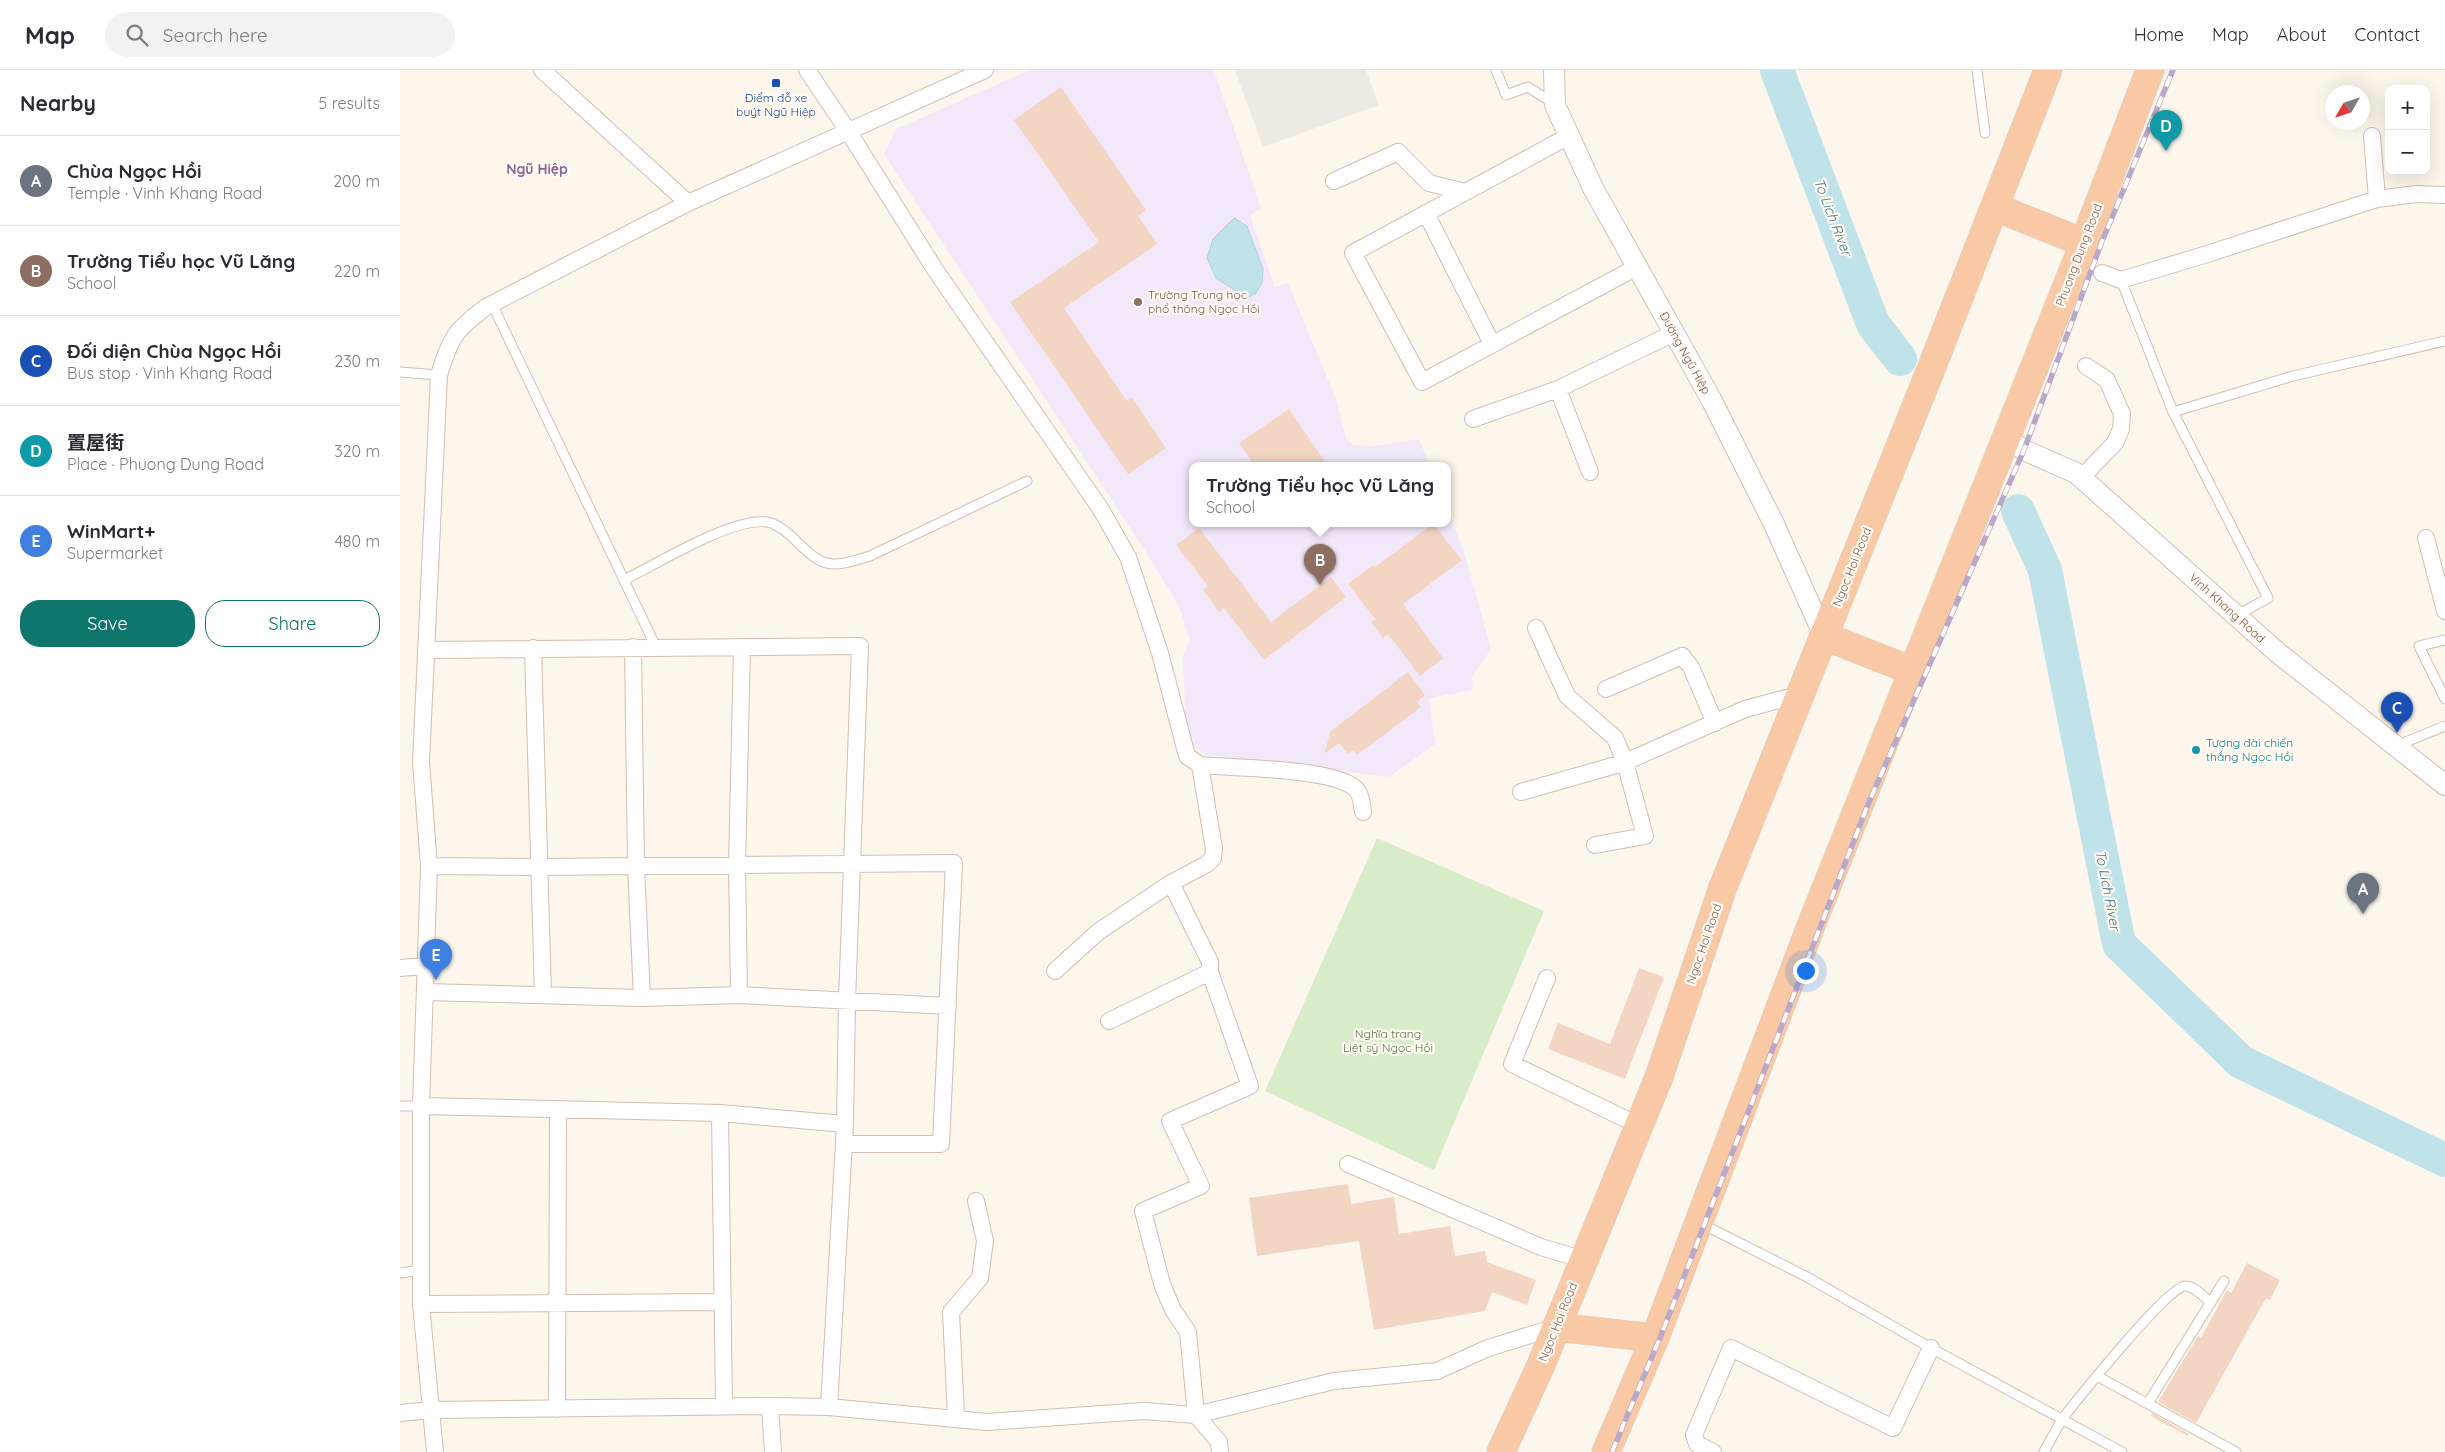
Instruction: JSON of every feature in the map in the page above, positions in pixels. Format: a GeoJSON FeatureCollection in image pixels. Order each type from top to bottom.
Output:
{"type":"FeatureCollection","features":[{"type":"Feature","properties":{"kind":"highway","name":"Phuong Dung Road"},"geometry":{"type":"LineString","coordinates":[[1913,671],[2084,243],[2150,70]]}},
{"type":"Feature","properties":{"kind":"highway"},"geometry":{"type":"LineString","coordinates":[[2046,71],[1995,207],[2084,243]]}},
{"type":"Feature","properties":{"kind":"highway","name":"Ngoc Hoi Road"},"geometry":{"type":"LineString","coordinates":[[1501,1452],[1556,1327],[1658,1077],[1723,887],[1995,207]]}},
{"type":"Feature","properties":{"kind":"highway"},"geometry":{"type":"LineString","coordinates":[[1606,1452],[1655,1338],[1812,923],[1913,671],[1824,636]]}},
{"type":"Feature","properties":{"kind":"highway"},"geometry":{"type":"LineString","coordinates":[[1556,1327],[1655,1338]]}},
{"type":"Feature","properties":{"kind":"street"},"geometry":{"type":"LineString","coordinates":[[542,70],[688,203]]}},
{"type":"Feature","properties":{"kind":"street"},"geometry":{"type":"LineString","coordinates":[[807,70],[848,131],[936,271],[1100,508],[1128,557],[1160,653],[1187,756],[1200,765],[1316,775],[1344,782],[1356,788],[1362,800],[1363,812]]}},
{"type":"Feature","properties":{"kind":"street"},"geometry":{"type":"LineString","coordinates":[[435,1452],[421,1304],[421,1106],[429,866],[421,762],[439,375],[449,342],[464,323],[492,304],[688,203],[985,70]]}},
{"type":"Feature","properties":{"kind":"street","name":"Đường Ngũ Hiệp"},"geometry":{"type":"LineString","coordinates":[[1554,70],[1555,105],[1593,188],[1711,399],[1774,524],[1824,636]]}},
{"type":"Feature","properties":{"kind":"street"},"geometry":{"type":"LineString","coordinates":[[1569,136],[1353,252],[1422,382],[1637,267]]}},
{"type":"Feature","properties":{"kind":"street"},"geometry":{"type":"LineString","coordinates":[[2372,136],[2377,199]]}},
{"type":"Feature","properties":{"kind":"street"},"geometry":{"type":"LineString","coordinates":[[1334,180],[1398,152],[1430,184],[1465,192]]}},
{"type":"Feature","properties":{"kind":"street"},"geometry":{"type":"LineString","coordinates":[[2102,273],[2121,280],[2377,199],[2416,194],[2445,195]]}},
{"type":"Feature","properties":{"kind":"street"},"geometry":{"type":"LineString","coordinates":[[1426,213],[1492,344]]}},
{"type":"Feature","properties":{"kind":"street"},"geometry":{"type":"LineString","coordinates":[[1473,419],[1558,388],[1674,333]]}},
{"type":"Feature","properties":{"kind":"street"},"geometry":{"type":"LineString","coordinates":[[2081,478],[2115,443],[2121,429],[2122,414],[2107,380],[2086,366]]}},
{"type":"Feature","properties":{"kind":"street"},"geometry":{"type":"LineString","coordinates":[[1558,388],[1590,472]]}},
{"type":"Feature","properties":{"kind":"street","name":"Vinh Khang Road"},"geometry":{"type":"LineString","coordinates":[[2006,439],[2024,450],[2076,473],[2278,654],[2445,785]]}},
{"type":"Feature","properties":{"kind":"street"},"geometry":{"type":"LineString","coordinates":[[2426,538],[2445,611]]}},
{"type":"Feature","properties":{"kind":"street"},"geometry":{"type":"LineString","coordinates":[[1536,628],[1567,696],[1615,738],[1625,762],[1645,836],[1595,845]]}},
{"type":"Feature","properties":{"kind":"street"},"geometry":{"type":"LineString","coordinates":[[426,650],[860,646],[847,1001],[845,1124],[829,1407]]}},
{"type":"Feature","properties":{"kind":"street"},"geometry":{"type":"LineString","coordinates":[[633,647],[636,866],[642,998]]}},
{"type":"Feature","properties":{"kind":"street"},"geometry":{"type":"LineString","coordinates":[[739,995],[737,865],[742,647]]}},
{"type":"Feature","properties":{"kind":"street"},"geometry":{"type":"LineString","coordinates":[[533,648],[543,995]]}},
{"type":"Feature","properties":{"kind":"street"},"geometry":{"type":"LineString","coordinates":[[1606,688],[1682,656],[1691,667],[1714,723]]}},
{"type":"Feature","properties":{"kind":"street"},"geometry":{"type":"LineString","coordinates":[[1521,792],[1625,762],[1745,709],[1801,694]]}},
{"type":"Feature","properties":{"kind":"street"},"geometry":{"type":"LineString","coordinates":[[1055,971],[1098,932],[1171,883],[1207,864],[1213,858],[1214,849],[1200,765]]}},
{"type":"Feature","properties":{"kind":"street"},"geometry":{"type":"LineString","coordinates":[[429,866],[538,867],[954,863],[941,1144],[844,1144]]}},
{"type":"Feature","properties":{"kind":"street"},"geometry":{"type":"LineString","coordinates":[[1171,883],[1210,962],[1210,972],[1250,1086],[1170,1121],[1201,1186],[1143,1211],[1162,1284],[1172,1310],[1188,1332],[1196,1415],[1219,1442],[1220,1452]]}},
{"type":"Feature","properties":{"kind":"street"},"geometry":{"type":"LineString","coordinates":[[400,968],[426,966]]}},
{"type":"Feature","properties":{"kind":"street"},"geometry":{"type":"LineString","coordinates":[[1109,1021],[1210,972]]}},
{"type":"Feature","properties":{"kind":"street"},"geometry":{"type":"LineString","coordinates":[[1547,978],[1512,1064],[1638,1125]]}},
{"type":"Feature","properties":{"kind":"street"},"geometry":{"type":"LineString","coordinates":[[425,992],[642,998],[739,995],[948,1006]]}},
{"type":"Feature","properties":{"kind":"street"},"geometry":{"type":"LineString","coordinates":[[421,1106],[720,1113],[845,1124]]}},
{"type":"Feature","properties":{"kind":"street"},"geometry":{"type":"LineString","coordinates":[[557,1408],[558,1109]]}},
{"type":"Feature","properties":{"kind":"street"},"geometry":{"type":"LineString","coordinates":[[720,1113],[724,1406]]}},
{"type":"Feature","properties":{"kind":"street"},"geometry":{"type":"LineString","coordinates":[[1348,1164],[1541,1247],[1584,1260]]}},
{"type":"Feature","properties":{"kind":"street"},"geometry":{"type":"LineString","coordinates":[[956,1417],[951,1312],[980,1278],[985,1241],[976,1201]]}},
{"type":"Feature","properties":{"kind":"street"},"geometry":{"type":"LineString","coordinates":[[421,1304],[723,1302]]}},
{"type":"Feature","properties":{"kind":"street"},"geometry":{"type":"LineString","coordinates":[[400,1413],[431,1410],[770,1406],[829,1407],[956,1417],[987,1422],[1144,1411],[1196,1415],[1334,1381],[1437,1371],[1488,1348],[1556,1327]]}},
{"type":"Feature","properties":{"kind":"street"},"geometry":{"type":"LineString","coordinates":[[1713,1452],[1697,1444],[1694,1435],[1730,1348],[1893,1428],[1930,1348]]}},
{"type":"Feature","properties":{"kind":"street"},"geometry":{"type":"LineString","coordinates":[[770,1406],[773,1452]]}},
{"type":"Feature","properties":{"kind":"lane"},"geometry":{"type":"LineString","coordinates":[[1496,70],[1506,95],[1528,87],[1555,105]]}},
{"type":"Feature","properties":{"kind":"lane"},"geometry":{"type":"LineString","coordinates":[[1977,70],[1985,133]]}},
{"type":"Feature","properties":{"kind":"lane"},"geometry":{"type":"LineString","coordinates":[[2121,280],[2173,412],[2268,598],[2236,616]]}},
{"type":"Feature","properties":{"kind":"lane"},"geometry":{"type":"LineString","coordinates":[[492,304],[656,647]]}},
{"type":"Feature","properties":{"kind":"lane"},"geometry":{"type":"LineString","coordinates":[[2173,412],[2293,376],[2445,341]]}},
{"type":"Feature","properties":{"kind":"lane"},"geometry":{"type":"LineString","coordinates":[[400,372],[439,375]]}},
{"type":"Feature","properties":{"kind":"lane"},"geometry":{"type":"LineString","coordinates":[[624,580],[719,533],[749,522],[768,522],[785,531],[824,564],[845,563],[870,556],[1027,481]]}},
{"type":"Feature","properties":{"kind":"lane"},"geometry":{"type":"LineString","coordinates":[[2445,640],[2419,646],[2445,699]]}},
{"type":"Feature","properties":{"kind":"lane"},"geometry":{"type":"LineString","coordinates":[[2395,746],[2445,726]]}},
{"type":"Feature","properties":{"kind":"lane"},"geometry":{"type":"LineString","coordinates":[[400,1106],[421,1106]]}},
{"type":"Feature","properties":{"kind":"lane"},"geometry":{"type":"LineString","coordinates":[[1700,1223],[1807,1277],[1930,1348],[2122,1452]]}},
{"type":"Feature","properties":{"kind":"lane"},"geometry":{"type":"LineString","coordinates":[[400,1273],[421,1270]]}},
{"type":"Feature","properties":{"kind":"lane"},"geometry":{"type":"LineString","coordinates":[[2148,1403],[2224,1281]]}},
{"type":"Feature","properties":{"kind":"lane"},"geometry":{"type":"LineString","coordinates":[[2044,1452],[2062,1420],[2097,1376],[2152,1312],[2178,1288],[2185,1286],[2191,1288],[2211,1303]]}},
{"type":"Feature","properties":{"kind":"lane"},"geometry":{"type":"LineString","coordinates":[[2097,1376],[2236,1452]]}},
{"type":"Feature","properties":{"kind":"shaded area","name":"Trường Trung học phổ thông Ngọc Hồi"},"geometry":{"type":"Polygon","coordinates":[[[1030,70],[1214,70],[1261,209],[1250,215],[1275,287],[1288,283],[1336,399],[1346,439],[1353,445],[1373,446],[1419,439],[1428,462],[1189,462],[1189,527],[1451,527],[1451,518],[1465,555],[1491,649],[1472,677],[1473,690],[1429,698],[1435,744],[1389,777],[1207,755],[1186,741],[1183,656],[1190,640],[1180,608],[1146,552],[884,154],[896,129],[1030,70]]]}},
{"type":"Feature","properties":{"kind":"shaded area"},"geometry":{"type":"Polygon","coordinates":[[[1235,70],[1366,70],[1379,105],[1263,147],[1235,70]]]}},
{"type":"Feature","properties":{"kind":"green space","name":"Nghĩa trang Liệt sỹ Ngọc Hồi"},"geometry":{"type":"Polygon","coordinates":[[[1377,838],[1544,911],[1434,1170],[1265,1091],[1377,838]]]}},
{"type":"Feature","properties":{"kind":"water"},"geometry":{"type":"Polygon","coordinates":[[[1234,218],[1247,226],[1263,269],[1262,282],[1256,293],[1247,298],[1216,278],[1207,258],[1213,239],[1234,218]]]}},
{"type":"Feature","properties":{"kind":"building"},"geometry":{"type":"Polygon","coordinates":[[[1061,87],[1146,210],[1138,216],[1157,244],[1064,308],[1127,401],[1132,397],[1166,448],[1128,474],[1010,302],[1099,242],[1014,120],[1061,87]]]}},
{"type":"Feature","properties":{"kind":"building"},"geometry":{"type":"Polygon","coordinates":[[[1289,409],[1325,462],[1252,462],[1239,443],[1289,409]]]}},
{"type":"Feature","properties":{"kind":"building"},"geometry":{"type":"Polygon","coordinates":[[[1429,527],[1435,527],[1462,560],[1403,604],[1443,658],[1420,676],[1388,634],[1383,638],[1371,622],[1375,619],[1348,584],[1373,565],[1375,567],[1429,527]]]}},
{"type":"Feature","properties":{"kind":"building"},"geometry":{"type":"Polygon","coordinates":[[[1199,528],[1271,622],[1331,577],[1346,597],[1264,660],[1224,608],[1219,612],[1203,590],[1208,586],[1176,545],[1199,528]]]}},
{"type":"Feature","properties":{"kind":"building"},"geometry":{"type":"Polygon","coordinates":[[[1408,672],[1425,695],[1417,702],[1421,707],[1357,755],[1353,750],[1348,754],[1339,743],[1325,753],[1330,732],[1408,672]]]}},
{"type":"Feature","properties":{"kind":"building"},"geometry":{"type":"Polygon","coordinates":[[[1639,968],[1664,977],[1625,1079],[1548,1049],[1558,1023],[1610,1044],[1639,968]]]}},
{"type":"Feature","properties":{"kind":"building"},"geometry":{"type":"Polygon","coordinates":[[[1348,1184],[1351,1204],[1394,1197],[1399,1234],[1450,1226],[1455,1256],[1485,1251],[1487,1262],[1536,1280],[1527,1305],[1492,1292],[1485,1311],[1374,1330],[1359,1241],[1257,1256],[1249,1198],[1348,1184]]]}},
{"type":"Feature","properties":{"kind":"building"},"geometry":{"type":"Polygon","coordinates":[[[2247,1263],[2280,1280],[2270,1300],[2266,1298],[2196,1423],[2158,1402],[2198,1336],[2201,1338],[2227,1290],[2231,1293],[2247,1263]]]}},
{"type":"Feature","properties":{"kind":"building"},"geometry":{"type":"Polygon","coordinates":[[[2152,1413],[2189,1434],[2188,1436],[2151,1416],[2152,1413]]]}},
{"type":"Feature","properties":{"kind":"waterway","name":"To Lich River"},"geometry":{"type":"LineString","coordinates":[[1777,70],[1873,324],[1900,359]]}},
{"type":"Feature","properties":{"kind":"waterway","name":"To Lich River"},"geometry":{"type":"LineString","coordinates":[[2018,511],[2045,570],[2119,944],[2241,1062],[2445,1160]]}},
{"type":"Feature","properties":{"kind":"railway"},"geometry":{"type":"LineString","coordinates":[[1612,1452],[1662,1333],[1869,802],[2024,450],[2101,244],[2173,70]]}},
{"type":"Feature","properties":{"kind":"place","name":"Điểm đỗ xe buýt Ngũ Hiệp"},"geometry":{"type":"Point","coordinates":[776,83]}},
{"type":"Feature","properties":{"kind":"place","name":"置屋街"},"geometry":{"type":"Point","coordinates":[2166,151]}},
{"type":"Feature","properties":{"kind":"place","name":"Trường Trung học phổ thông Ngọc Hồi"},"geometry":{"type":"Point","coordinates":[1138,302]}},
{"type":"Feature","properties":{"kind":"place","name":"Trường Tiểu học Vũ Lăng"},"geometry":{"type":"Point","coordinates":[1320,585]}},
{"type":"Feature","properties":{"kind":"place","name":"Đối diện Chùa Ngọc Hồi"},"geometry":{"type":"Point","coordinates":[2397,733]}},
{"type":"Feature","properties":{"kind":"place","name":"Tượng đài chiến thắng Ngọc Hồi"},"geometry":{"type":"Point","coordinates":[2196,750]}},
{"type":"Feature","properties":{"kind":"place","name":"Chùa Ngọc Hồi"},"geometry":{"type":"Point","coordinates":[2363,914]}},
{"type":"Feature","properties":{"kind":"place","name":"WinMart+"},"geometry":{"type":"Point","coordinates":[436,980]}},
{"type":"Feature","properties":{"kind":"district","name":"Ngũ Hiệp"},"geometry":{"type":"Point","coordinates":[537,169]}}]}
